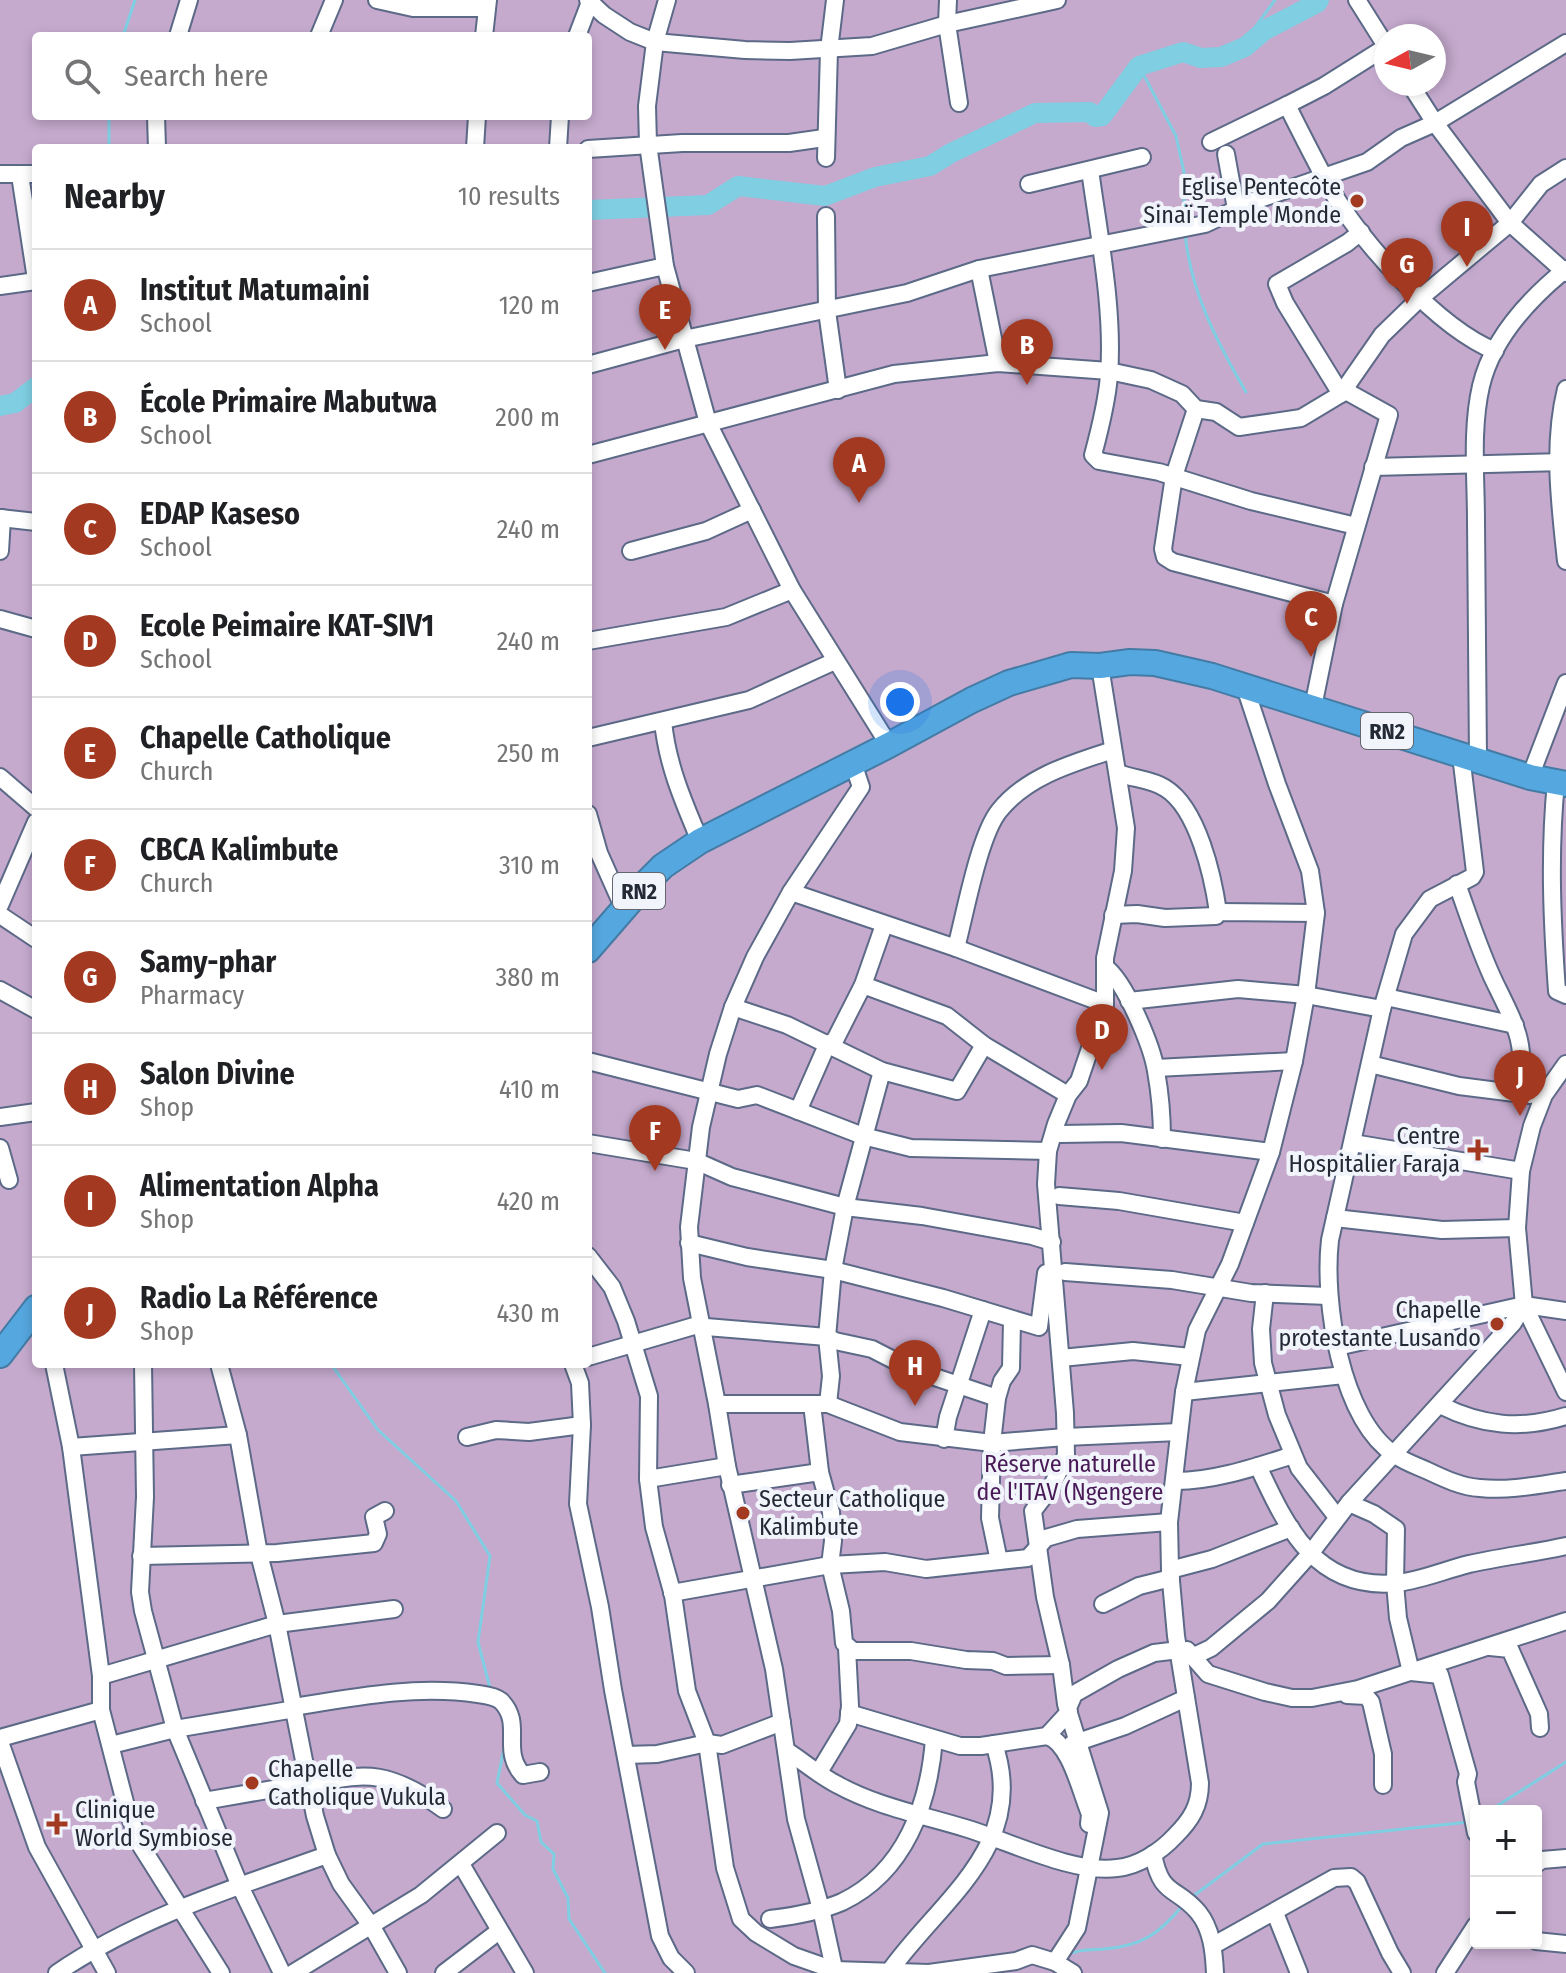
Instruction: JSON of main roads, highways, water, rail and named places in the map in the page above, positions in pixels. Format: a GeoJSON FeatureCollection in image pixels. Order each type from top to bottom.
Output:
{"type":"FeatureCollection","features":[{"type":"Feature","properties":{"kind":"highway","name":"RN2"},"geometry":{"type":"LineString","coordinates":[[592,945],[663,866],[700,841],[972,700],[1009,683],[1071,665],[1155,663],[1212,676],[1530,777],[1561,783]]}},
{"type":"Feature","properties":{"kind":"highway"},"geometry":{"type":"LineString","coordinates":[[0,1355],[32,1317]]}},
{"type":"Feature","properties":{"kind":"waterway"},"geometry":{"type":"LineString","coordinates":[[124,32],[135,0]]}},
{"type":"Feature","properties":{"kind":"waterway"},"geometry":{"type":"LineString","coordinates":[[1236,51],[1275,0]]}},
{"type":"Feature","properties":{"kind":"waterway"},"geometry":{"type":"LineString","coordinates":[[592,210],[708,205],[738,186],[825,196],[875,177],[930,166],[1035,113],[1090,112],[1095,117],[1102,116],[1139,66],[1183,52],[1201,58],[1221,57],[1245,47],[1265,30],[1319,0]]}},
{"type":"Feature","properties":{"kind":"waterway"},"geometry":{"type":"LineString","coordinates":[[1139,66],[1176,136],[1184,172],[1184,221]]}},
{"type":"Feature","properties":{"kind":"waterway"},"geometry":{"type":"LineString","coordinates":[[109,120],[109,144]]}},
{"type":"Feature","properties":{"kind":"waterway"},"geometry":{"type":"LineString","coordinates":[[1185,232],[1193,275],[1206,315],[1246,392]]}},
{"type":"Feature","properties":{"kind":"waterway"},"geometry":{"type":"LineString","coordinates":[[0,406],[15,403],[32,390]]}},
{"type":"Feature","properties":{"kind":"waterway"},"geometry":{"type":"LineString","coordinates":[[334,1368],[378,1430],[456,1501],[490,1556],[478,1642],[491,1692]]}},
{"type":"Feature","properties":{"kind":"waterway"},"geometry":{"type":"LineString","coordinates":[[504,1748],[497,1783],[525,1815],[537,1821],[541,1842],[554,1854],[553,1869],[568,1898],[569,1919],[605,1973]]}},
{"type":"Feature","properties":{"kind":"waterway"},"geometry":{"type":"LineString","coordinates":[[1498,1805],[1566,1762]]}},
{"type":"Feature","properties":{"kind":"waterway"},"geometry":{"type":"LineString","coordinates":[[1192,1897],[1263,1844],[1469,1822]]}},
{"type":"Feature","properties":{"kind":"waterway"},"geometry":{"type":"LineString","coordinates":[[1067,1955],[1129,1945],[1149,1937],[1183,1905]]}},
{"type":"Feature","properties":{"kind":"place","name":"Eglise Pentecôte Sinaï Temple Monde"},"geometry":{"type":"Point","coordinates":[1357,201]}},
{"type":"Feature","properties":{"kind":"place","name":"Alimentation Alpha"},"geometry":{"type":"Point","coordinates":[1467,267]}},
{"type":"Feature","properties":{"kind":"place","name":"Samy-phar"},"geometry":{"type":"Point","coordinates":[1407,304]}},
{"type":"Feature","properties":{"kind":"place","name":"Chapelle Catholique"},"geometry":{"type":"Point","coordinates":[665,350]}},
{"type":"Feature","properties":{"kind":"place","name":"École Primaire Mabutwa"},"geometry":{"type":"Point","coordinates":[1027,385]}},
{"type":"Feature","properties":{"kind":"place","name":"Institut Matumaini"},"geometry":{"type":"Point","coordinates":[859,503]}},
{"type":"Feature","properties":{"kind":"place","name":"EDAP Kaseso"},"geometry":{"type":"Point","coordinates":[1311,657]}},
{"type":"Feature","properties":{"kind":"place","name":"Ecole Peimaire KAT-SIV1"},"geometry":{"type":"Point","coordinates":[1102,1070]}},
{"type":"Feature","properties":{"kind":"place","name":"Radio La Référence"},"geometry":{"type":"Point","coordinates":[1520,1116]}},
{"type":"Feature","properties":{"kind":"place","name":"Centre Hospitalier Faraja"},"geometry":{"type":"Point","coordinates":[1478,1150]}},
{"type":"Feature","properties":{"kind":"place","name":"CBCA Kalimbute"},"geometry":{"type":"Point","coordinates":[655,1171]}},
{"type":"Feature","properties":{"kind":"place","name":"Chapelle protestante Lusando"},"geometry":{"type":"Point","coordinates":[1497,1324]}},
{"type":"Feature","properties":{"kind":"place","name":"Salon Divine"},"geometry":{"type":"Point","coordinates":[915,1406]}},
{"type":"Feature","properties":{"kind":"place","name":"Secteur Catholique Kalimbute"},"geometry":{"type":"Point","coordinates":[743,1513]}},
{"type":"Feature","properties":{"kind":"place","name":"Chapelle Catholique Vukula"},"geometry":{"type":"Point","coordinates":[252,1783]}},
{"type":"Feature","properties":{"kind":"place","name":"Clinique World Symbiose"},"geometry":{"type":"Point","coordinates":[57,1824]}},
{"type":"Feature","properties":{"kind":"park label","name":"Réserve naturelle de l'ITAV (Ngengere"},"geometry":{"type":"Point","coordinates":[1070,1478]}}]}
